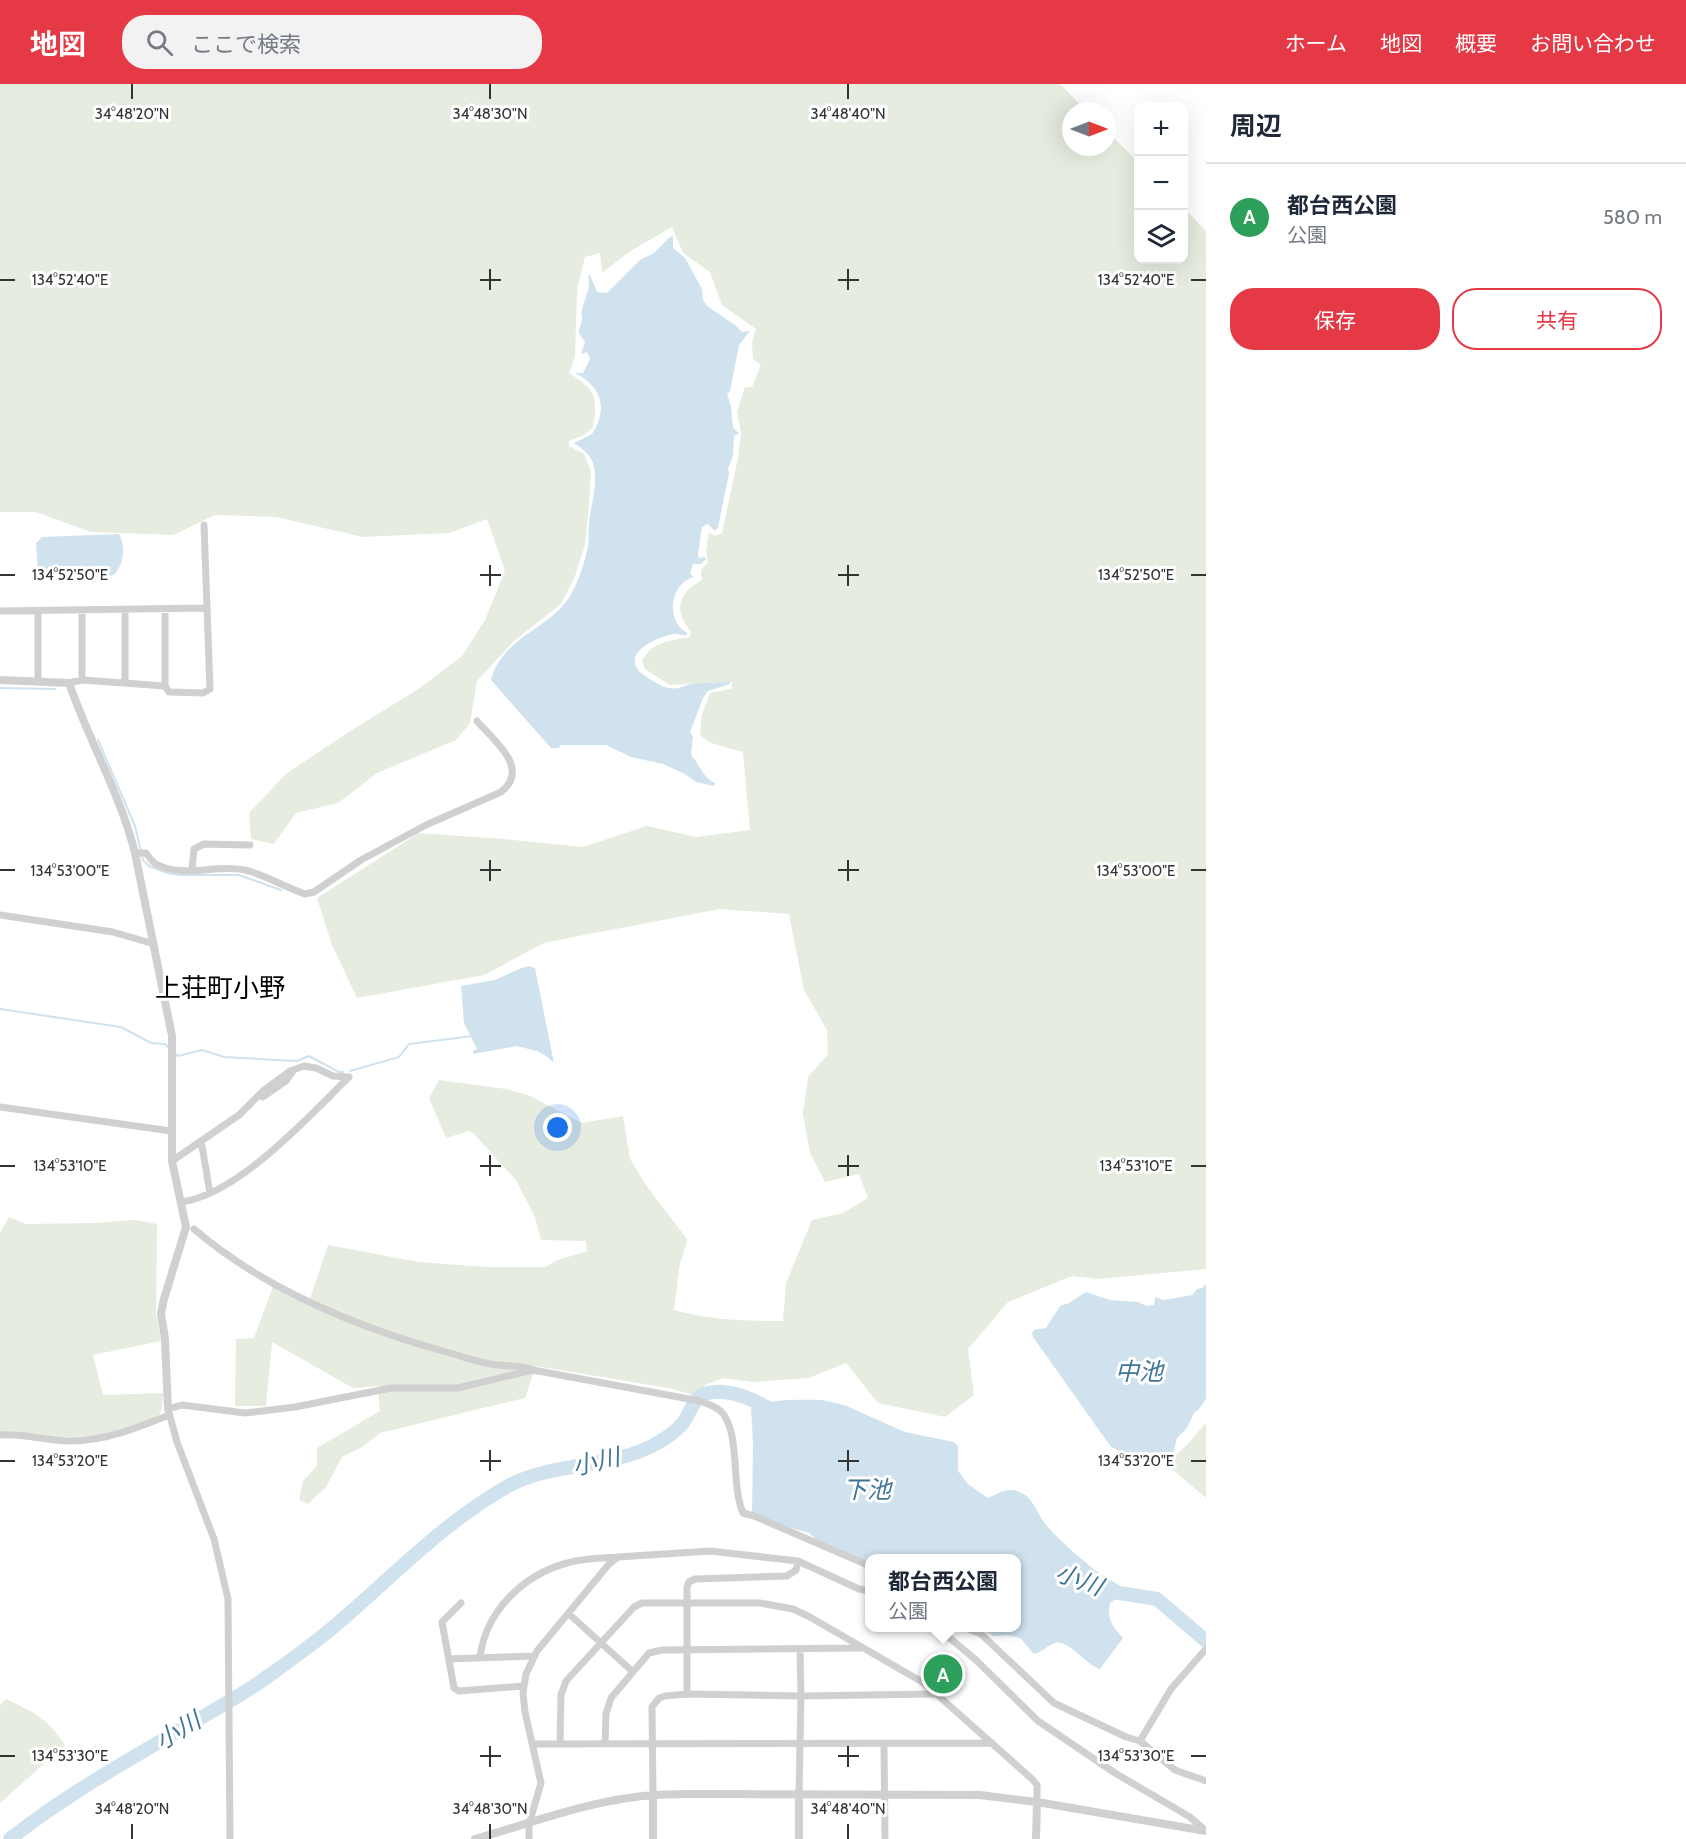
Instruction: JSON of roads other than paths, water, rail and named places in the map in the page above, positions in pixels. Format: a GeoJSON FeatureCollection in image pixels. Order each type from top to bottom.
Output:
{"type":"FeatureCollection","features":[{"type":"Feature","properties":{"kind":"street"},"geometry":{"type":"LineString","coordinates":[[165,609],[165,686],[170,692],[203,693],[210,689],[204,525]]}},
{"type":"Feature","properties":{"kind":"street"},"geometry":{"type":"LineString","coordinates":[[0,611],[207,608]]}},
{"type":"Feature","properties":{"kind":"street"},"geometry":{"type":"LineString","coordinates":[[82,610],[82,680]]}},
{"type":"Feature","properties":{"kind":"street"},"geometry":{"type":"LineString","coordinates":[[125,610],[125,683]]}},
{"type":"Feature","properties":{"kind":"street"},"geometry":{"type":"LineString","coordinates":[[38,611],[38,682]]}},
{"type":"Feature","properties":{"kind":"street"},"geometry":{"type":"LineString","coordinates":[[0,680],[69,683],[82,680],[165,686]]}},
{"type":"Feature","properties":{"kind":"street"},"geometry":{"type":"LineString","coordinates":[[69,683],[130,831],[172,1036],[171,1131],[186,1227],[161,1314],[165,1339],[169,1412],[194,1490],[214,1539],[228,1599],[231,1839]]}},
{"type":"Feature","properties":{"kind":"street"},"geometry":{"type":"LineString","coordinates":[[135,853],[146,853],[154,863],[168,867],[242,870],[305,894],[314,892],[361,860],[426,825],[501,792],[506,787],[512,778],[511,761],[477,721]]}},
{"type":"Feature","properties":{"kind":"street"},"geometry":{"type":"LineString","coordinates":[[192,869],[194,849],[204,844],[250,845]]}},
{"type":"Feature","properties":{"kind":"street"},"geometry":{"type":"LineString","coordinates":[[0,915],[113,932],[154,944]]}},
{"type":"Feature","properties":{"kind":"street"},"geometry":{"type":"LineString","coordinates":[[176,1159],[239,1115],[264,1090],[294,1069],[304,1066],[316,1068],[333,1076],[349,1077],[257,1163],[198,1200],[181,1202]]}},
{"type":"Feature","properties":{"kind":"street"},"geometry":{"type":"LineString","coordinates":[[176,1159],[189,1155],[240,1118],[268,1093],[286,1081],[294,1069]]}},
{"type":"Feature","properties":{"kind":"street"},"geometry":{"type":"LineString","coordinates":[[0,1107],[171,1131]]}},
{"type":"Feature","properties":{"kind":"street"},"geometry":{"type":"LineString","coordinates":[[202,1146],[210,1193]]}},
{"type":"Feature","properties":{"kind":"street"},"geometry":{"type":"LineString","coordinates":[[194,1228],[235,1261],[292,1293],[396,1338],[491,1364],[528,1367],[533,1370],[691,1399],[717,1408],[724,1414],[730,1432],[737,1500],[743,1513],[865,1564]]}},
{"type":"Feature","properties":{"kind":"street"},"geometry":{"type":"LineString","coordinates":[[0,1435],[69,1441],[92,1440],[132,1430],[182,1405],[244,1413],[295,1407],[391,1388],[459,1388],[533,1370]]}},
{"type":"Feature","properties":{"kind":"street"},"geometry":{"type":"LineString","coordinates":[[480,1657],[482,1643],[493,1618],[505,1601],[524,1584],[542,1573],[581,1559],[710,1551],[798,1561],[865,1590]]}},
{"type":"Feature","properties":{"kind":"street"},"geometry":{"type":"LineString","coordinates":[[529,1839],[529,1824],[541,1783],[525,1712],[526,1674],[533,1656],[609,1564],[618,1557]]}},
{"type":"Feature","properties":{"kind":"street"},"geometry":{"type":"LineString","coordinates":[[687,1694],[687,1587],[689,1582],[695,1579],[787,1576],[796,1570],[798,1561]]}},
{"type":"Feature","properties":{"kind":"street"},"geometry":{"type":"LineString","coordinates":[[461,1603],[442,1622],[454,1688],[459,1691],[524,1686]]}},
{"type":"Feature","properties":{"kind":"street"},"geometry":{"type":"LineString","coordinates":[[560,1743],[561,1695],[567,1681],[626,1614],[642,1603],[760,1603],[793,1609],[924,1683],[1037,1785],[1036,1839]]}},
{"type":"Feature","properties":{"kind":"street"},"geometry":{"type":"LineString","coordinates":[[569,1614],[633,1672]]}},
{"type":"Feature","properties":{"kind":"street"},"geometry":{"type":"LineString","coordinates":[[943,1632],[977,1661],[1038,1721],[1115,1773],[1190,1817],[1206,1831]]}},
{"type":"Feature","properties":{"kind":"street"},"geometry":{"type":"LineString","coordinates":[[976,1632],[981,1634],[1054,1703],[1126,1737],[1140,1741],[1175,1770],[1206,1781]]}},
{"type":"Feature","properties":{"kind":"street"},"geometry":{"type":"LineString","coordinates":[[605,1744],[608,1705],[611,1698],[649,1653],[662,1650],[863,1648]]}},
{"type":"Feature","properties":{"kind":"street"},"geometry":{"type":"LineString","coordinates":[[799,1839],[800,1649]]}},
{"type":"Feature","properties":{"kind":"street"},"geometry":{"type":"LineString","coordinates":[[1140,1741],[1171,1689],[1206,1649]]}},
{"type":"Feature","properties":{"kind":"street"},"geometry":{"type":"LineString","coordinates":[[449,1659],[533,1656]]}},
{"type":"Feature","properties":{"kind":"street"},"geometry":{"type":"LineString","coordinates":[[653,1839],[652,1715],[654,1703],[665,1696],[687,1694],[801,1696],[934,1694]]}},
{"type":"Feature","properties":{"kind":"street"},"geometry":{"type":"LineString","coordinates":[[884,1743],[885,1839]]}},
{"type":"Feature","properties":{"kind":"street"},"geometry":{"type":"LineString","coordinates":[[533,1744],[992,1743]]}},
{"type":"Feature","properties":{"kind":"street"},"geometry":{"type":"LineString","coordinates":[[475,1839],[498,1836],[568,1811],[613,1800],[653,1794],[980,1796],[1037,1802],[1206,1831]]}},
{"type":"Feature","properties":{"kind":"water"},"geometry":{"type":"Polygon","coordinates":[[[673,236],[673,248],[685,258],[702,289],[703,300],[707,306],[742,332],[750,331],[739,345],[730,391],[727,394],[731,406],[733,428],[739,433],[734,436],[733,456],[728,469],[729,474],[718,527],[715,531],[708,524],[702,527],[698,554],[699,558],[705,557],[706,559],[701,564],[693,564],[690,574],[694,577],[680,587],[673,603],[675,620],[687,635],[674,634],[649,643],[636,655],[635,661],[637,669],[645,676],[667,687],[676,688],[692,684],[730,681],[730,684],[708,691],[690,732],[693,737],[691,755],[704,774],[715,783],[714,786],[696,782],[663,764],[631,757],[606,745],[560,745],[559,748],[551,748],[491,680],[502,657],[510,648],[565,603],[578,579],[586,554],[595,470],[590,457],[574,443],[592,434],[601,407],[600,399],[591,384],[575,373],[583,373],[590,359],[587,352],[581,354],[585,342],[579,331],[582,320],[581,312],[588,289],[588,276],[590,275],[597,292],[607,293],[640,260],[654,253],[673,236]]]}},
{"type":"Feature","properties":{"kind":"water"},"geometry":{"type":"Polygon","coordinates":[[[119,534],[123,545],[123,555],[114,575],[66,579],[38,574],[36,543],[42,537],[119,534]]]}},
{"type":"Feature","properties":{"kind":"water"},"geometry":{"type":"Polygon","coordinates":[[[529,966],[535,968],[554,1063],[537,1051],[517,1046],[473,1054],[473,1051],[477,1049],[464,1023],[461,986],[495,980],[529,966]]]}},
{"type":"Feature","properties":{"kind":"water","name":"中池"},"geometry":{"type":"Polygon","coordinates":[[[1206,1284],[1206,1399],[1194,1413],[1187,1428],[1177,1438],[1173,1453],[1124,1453],[1111,1447],[1032,1333],[1034,1330],[1046,1328],[1060,1306],[1086,1292],[1110,1300],[1138,1302],[1147,1306],[1154,1305],[1155,1297],[1164,1300],[1192,1295],[1206,1284]]]}},
{"type":"Feature","properties":{"kind":"water","name":"下池"},"geometry":{"type":"Polygon","coordinates":[[[822,1400],[844,1405],[905,1432],[954,1442],[958,1446],[958,1471],[969,1485],[988,1498],[1008,1490],[1017,1491],[1026,1496],[1047,1526],[1066,1546],[1103,1576],[1126,1591],[1110,1603],[1109,1609],[1111,1622],[1123,1638],[1100,1669],[1060,1643],[1052,1644],[1034,1654],[1020,1638],[1007,1635],[994,1636],[987,1632],[1021,1632],[1021,1554],[865,1554],[865,1566],[855,1563],[819,1542],[809,1533],[759,1519],[752,1513],[751,1408],[776,1401],[822,1400]]]}},
{"type":"Feature","properties":{"kind":"waterway"},"geometry":{"type":"LineString","coordinates":[[0,688],[55,689]]}},
{"type":"Feature","properties":{"kind":"waterway"},"geometry":{"type":"LineString","coordinates":[[98,740],[135,826],[143,860],[149,866],[180,875],[239,875],[281,890]]}},
{"type":"Feature","properties":{"kind":"waterway"},"geometry":{"type":"LineString","coordinates":[[0,1009],[121,1027],[151,1043],[165,1044],[170,1049]]}},
{"type":"Feature","properties":{"kind":"waterway"},"geometry":{"type":"LineString","coordinates":[[350,1071],[399,1057],[409,1044],[473,1036]]}},
{"type":"Feature","properties":{"kind":"waterway"},"geometry":{"type":"LineString","coordinates":[[174,1053],[178,1056],[202,1050],[224,1057],[297,1061],[309,1056],[343,1072]]}},
{"type":"Feature","properties":{"kind":"waterway","name":"小川"},"geometry":{"type":"LineString","coordinates":[[10,1839],[99,1778],[258,1683],[329,1631],[440,1533],[508,1486],[542,1473],[615,1459],[650,1447],[668,1437],[679,1427],[695,1402],[704,1394],[732,1393],[777,1413]]}},
{"type":"Feature","properties":{"kind":"waterway","name":"小川"},"geometry":{"type":"LineString","coordinates":[[1107,1591],[1157,1599],[1206,1641]]}},
{"type":"Feature","properties":{"kind":"place","name":"都台西公園"},"geometry":{"type":"Point","coordinates":[943,1674]}},
{"type":"Feature","properties":{"kind":"district","name":"上荘町小野"},"geometry":{"type":"Point","coordinates":[220,988]}}]}
